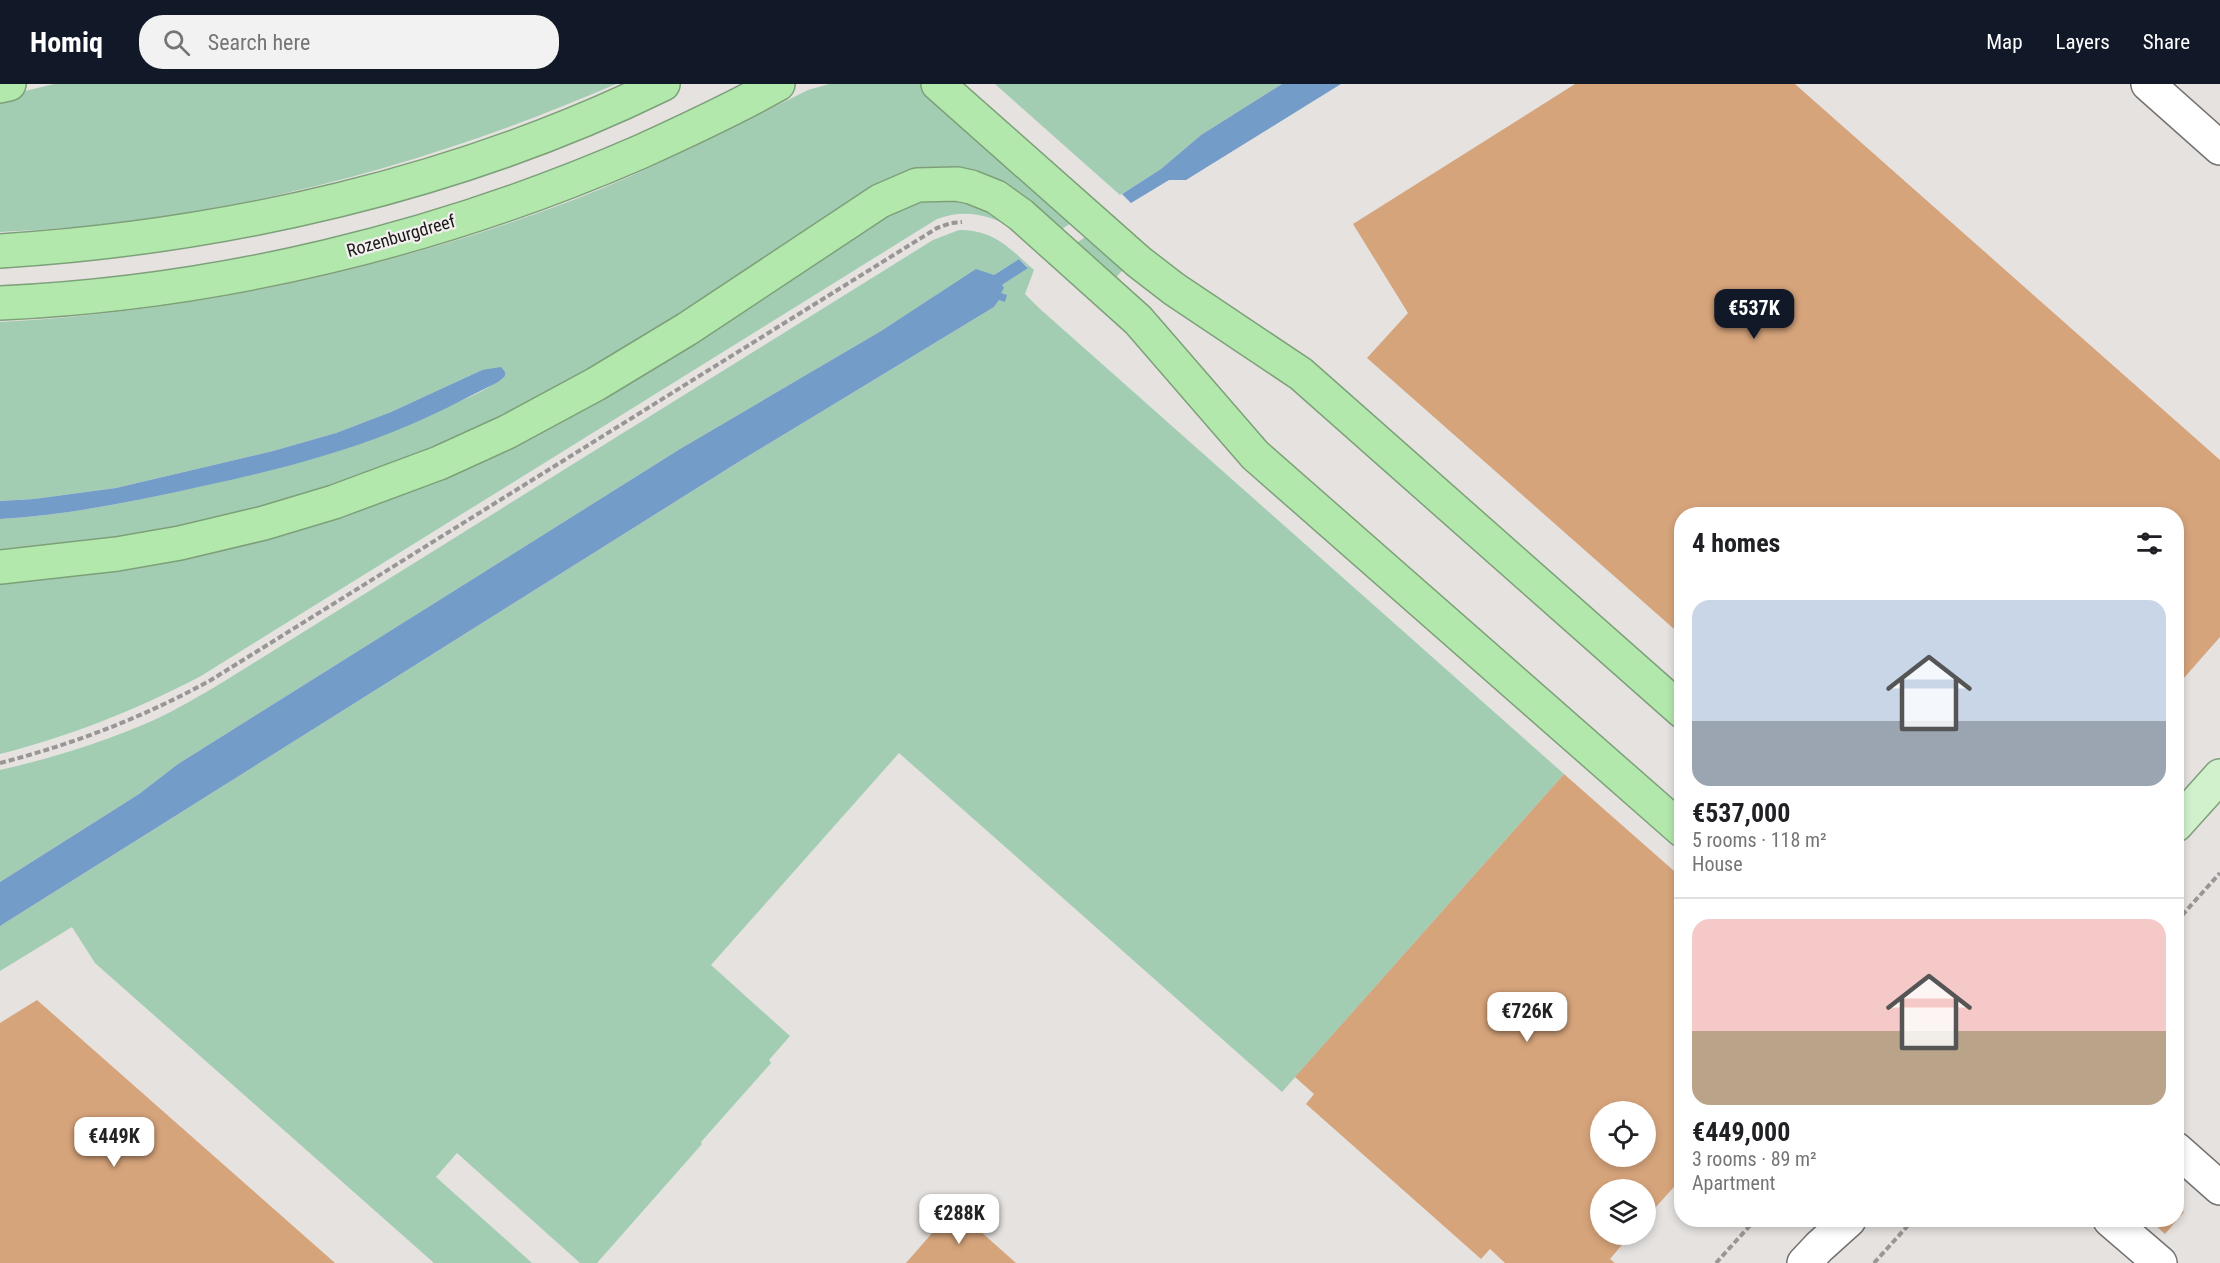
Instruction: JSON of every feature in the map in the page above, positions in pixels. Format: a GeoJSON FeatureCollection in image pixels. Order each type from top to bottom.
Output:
{"type":"FeatureCollection","features":[{"type":"Feature","properties":{"kind":"highway"},"geometry":{"type":"LineString","coordinates":[[0,86],[9,84]]}},
{"type":"Feature","properties":{"kind":"highway"},"geometry":{"type":"LineString","coordinates":[[0,251],[159,235],[270,216],[347,198],[415,179],[512,147],[579,121],[663,84]]}},
{"type":"Feature","properties":{"kind":"highway","name":"Rozenburgdreef"},"geometry":{"type":"LineString","coordinates":[[0,303],[131,292],[251,273],[362,248],[436,228],[606,167],[663,142],[778,84]]}},
{"type":"Feature","properties":{"kind":"highway"},"geometry":{"type":"LineString","coordinates":[[938,84],[1148,269],[1301,374],[1674,704]]}},
{"type":"Feature","properties":{"kind":"highway"},"geometry":{"type":"LineString","coordinates":[[0,567],[117,554],[180,543],[254,526],[334,502],[439,463],[507,432],[596,384],[687,329],[880,201],[917,186],[957,184],[996,197],[1021,215],[1071,259],[1138,320],[1255,455],[1674,823]]}},
{"type":"Feature","properties":{"kind":"main road"},"geometry":{"type":"LineString","coordinates":[[2184,816],[2220,776]]}},
{"type":"Feature","properties":{"kind":"street"},"geometry":{"type":"LineString","coordinates":[[2148,84],[2220,148]]}},
{"type":"Feature","properties":{"kind":"street"},"geometry":{"type":"LineString","coordinates":[[2184,1156],[2220,1188]]}},
{"type":"Feature","properties":{"kind":"street"},"geometry":{"type":"LineString","coordinates":[[1819,1243],[1840,1227]]}},
{"type":"Feature","properties":{"kind":"street"},"geometry":{"type":"LineString","coordinates":[[2118,1227],[2160,1263]]}},
{"type":"Feature","properties":{"kind":"path"},"geometry":{"type":"LineString","coordinates":[[0,763],[98,733],[156,709],[211,680],[928,233],[945,224],[966,221]]}},
{"type":"Feature","properties":{"kind":"path"},"geometry":{"type":"LineString","coordinates":[[2184,913],[2220,873]]}},
{"type":"Feature","properties":{"kind":"path"},"geometry":{"type":"LineString","coordinates":[[1716,1263],[1749,1227]]}},
{"type":"Feature","properties":{"kind":"path"},"geometry":{"type":"LineString","coordinates":[[1874,1263],[1907,1227]]}},
{"type":"Feature","properties":{"kind":"green space"},"geometry":{"type":"Polygon","coordinates":[[[54,84],[616,84],[468,141],[392,166],[314,186],[236,204],[158,217],[79,227],[0,232],[0,97],[54,84]]]}},
{"type":"Feature","properties":{"kind":"green space"},"geometry":{"type":"Polygon","coordinates":[[[829,84],[925,84],[1077,219],[1059,231],[953,171],[650,340],[442,450],[235,519],[0,555],[0,519],[124,503],[230,480],[327,454],[390,432],[474,395],[495,383],[505,372],[482,370],[391,412],[336,433],[273,451],[116,488],[0,501],[0,322],[70,317],[209,299],[279,286],[415,252],[483,232],[615,183],[808,90],[829,84]]]}},
{"type":"Feature","properties":{"kind":"green space"},"geometry":{"type":"Polygon","coordinates":[[[995,84],[1282,84],[1201,135],[1161,169],[1120,195],[995,84]]]}},
{"type":"Feature","properties":{"kind":"green space"},"geometry":{"type":"Polygon","coordinates":[[[948,200],[981,207],[1012,228],[994,219],[976,214],[957,214],[937,219],[201,676],[103,721],[53,739],[0,754],[0,577],[339,512],[863,225],[909,204],[948,200]]]}},
{"type":"Feature","properties":{"kind":"green space"},"geometry":{"type":"Polygon","coordinates":[[[959,230],[982,233],[992,237],[1017,254],[1034,270],[1025,294],[1039,308],[1564,774],[1282,1092],[899,753],[711,965],[790,1036],[769,1060],[771,1063],[597,1263],[580,1263],[457,1153],[436,1177],[532,1263],[434,1263],[95,963],[72,927],[0,971],[0,926],[740,461],[994,307],[999,300],[1002,285],[1028,267],[1019,259],[994,275],[976,270],[881,331],[680,449],[178,764],[139,794],[0,882],[0,770],[59,755],[97,742],[154,720],[189,702],[933,240],[959,230]]]}},
{"type":"Feature","properties":{"kind":"green space"},"geometry":{"type":"Polygon","coordinates":[[[1093,232],[1129,263],[1111,283],[1070,247],[1093,232]]]}},
{"type":"Feature","properties":{"kind":"water"},"geometry":{"type":"Polygon","coordinates":[[[1282,84],[1341,84],[1186,180],[1169,180],[1131,203],[1122,194],[1161,169],[1201,135],[1282,84]]]}},
{"type":"Feature","properties":{"kind":"water"},"geometry":{"type":"Polygon","coordinates":[[[1019,259],[1028,268],[1002,285],[1004,288],[1001,293],[1007,295],[1005,302],[999,300],[994,307],[740,461],[0,926],[0,882],[139,794],[178,764],[680,449],[881,331],[976,269],[994,275],[1019,259]]]}},
{"type":"Feature","properties":{"kind":"water"},"geometry":{"type":"Polygon","coordinates":[[[501,367],[505,376],[498,382],[422,420],[324,456],[252,475],[128,502],[77,511],[0,519],[0,501],[116,488],[273,451],[336,433],[391,412],[482,370],[501,367]]]}},
{"type":"Feature","properties":{"kind":"building"},"geometry":{"type":"Polygon","coordinates":[[[1575,84],[1795,84],[2220,460],[2220,637],[2184,678],[2184,507],[1674,507],[1674,629],[1367,358],[1408,313],[1353,224],[1575,84]]]}},
{"type":"Feature","properties":{"kind":"building"},"geometry":{"type":"Polygon","coordinates":[[[1564,774],[1674,871],[1674,1187],[1656,1207],[1656,1179],[1590,1179],[1590,1245],[1622,1245],[1610,1259],[1615,1263],[1505,1263],[1490,1249],[1481,1259],[1306,1104],[1314,1094],[1295,1077],[1564,774]]]}},
{"type":"Feature","properties":{"kind":"building"},"geometry":{"type":"Polygon","coordinates":[[[37,1000],[335,1263],[0,1263],[0,1023],[37,1000]]]}},
{"type":"Feature","properties":{"kind":"building"},"geometry":{"type":"Polygon","coordinates":[[[954,1208],[1016,1263],[906,1263],[954,1208]]]}},
{"type":"Feature","properties":{"kind":"building"},"geometry":{"type":"Polygon","coordinates":[[[2157,1227],[2171,1227],[2165,1234],[2157,1227]]]}}]}
